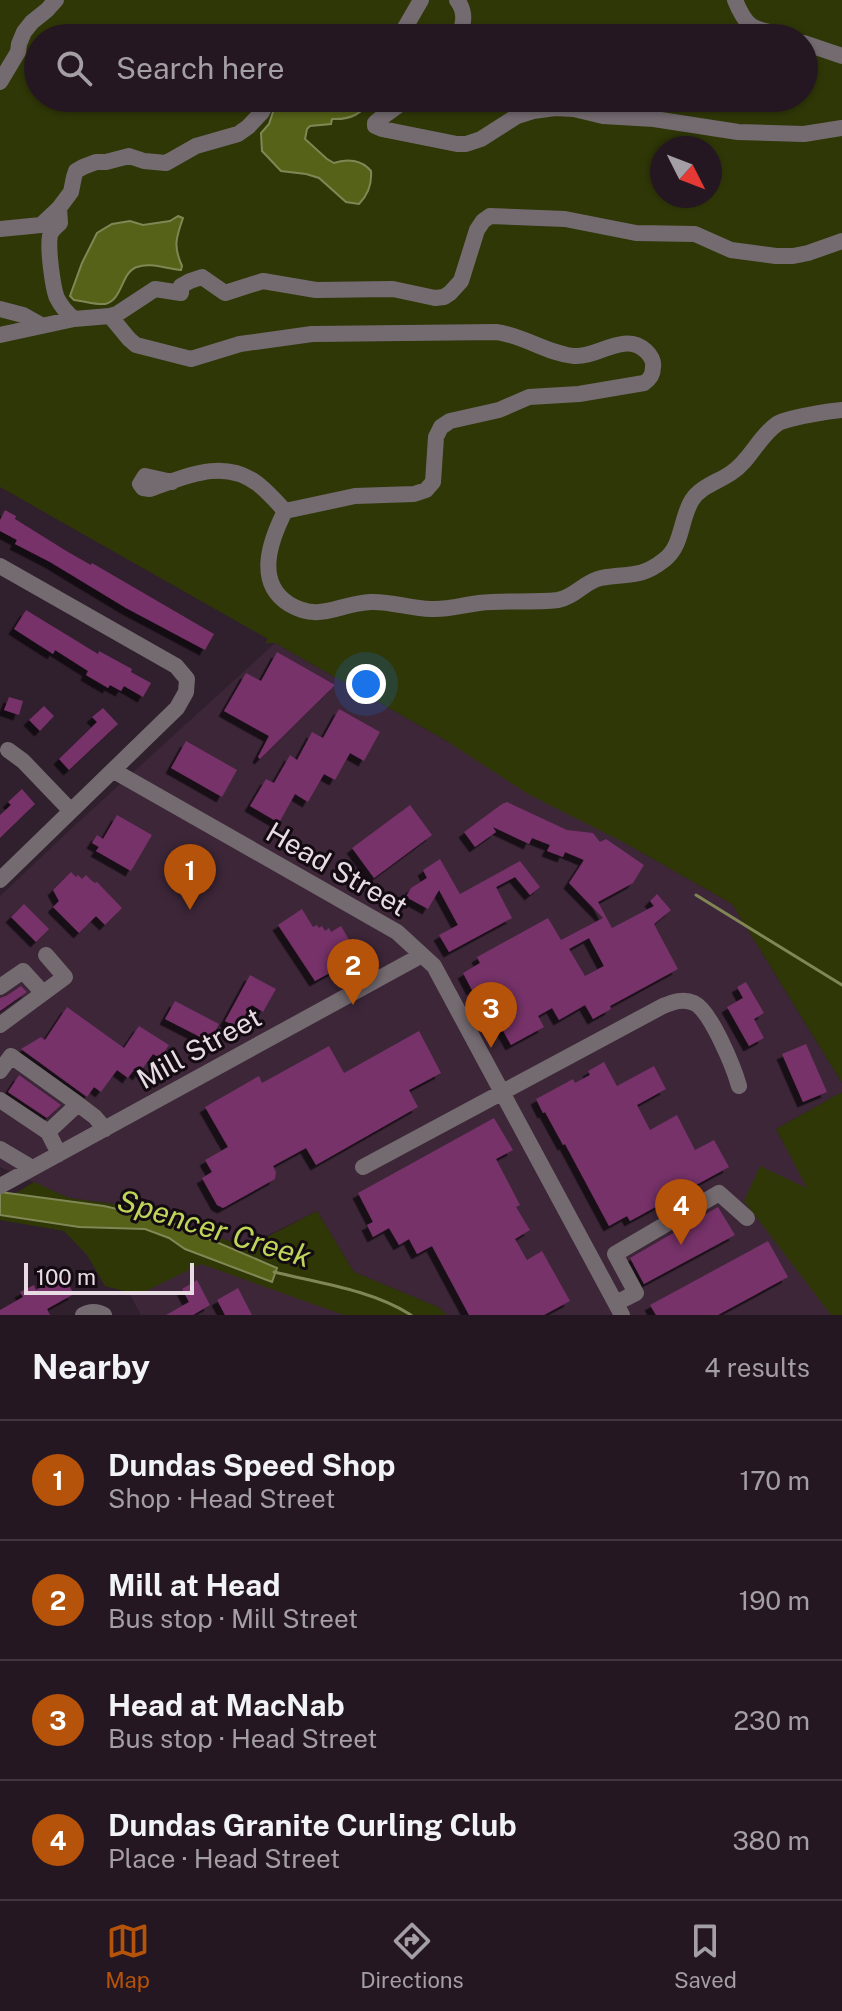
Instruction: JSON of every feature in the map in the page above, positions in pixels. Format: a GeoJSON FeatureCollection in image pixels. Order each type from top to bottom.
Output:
{"type":"FeatureCollection","features":[{"type":"Feature","properties":{"kind":"street"},"geometry":{"type":"LineString","coordinates":[[30,24],[56,0]]}},
{"type":"Feature","properties":{"kind":"street"},"geometry":{"type":"LineString","coordinates":[[407,24],[421,0]]}},
{"type":"Feature","properties":{"kind":"street"},"geometry":{"type":"LineString","coordinates":[[457,0],[464,9],[462,24]]}},
{"type":"Feature","properties":{"kind":"street"},"geometry":{"type":"LineString","coordinates":[[735,0],[749,24]]}},
{"type":"Feature","properties":{"kind":"street"},"geometry":{"type":"LineString","coordinates":[[0,82],[18,52],[24,32]]}},
{"type":"Feature","properties":{"kind":"street"},"geometry":{"type":"LineString","coordinates":[[818,48],[842,56]]}},
{"type":"Feature","properties":{"kind":"street"},"geometry":{"type":"LineString","coordinates":[[0,229],[41,225],[71,192],[76,171],[83,167],[129,156],[166,163],[196,146],[238,134],[262,112]]}},
{"type":"Feature","properties":{"kind":"street"},"geometry":{"type":"LineString","coordinates":[[392,112],[377,120],[375,126],[466,144],[530,112]]}},
{"type":"Feature","properties":{"kind":"street"},"geometry":{"type":"LineString","coordinates":[[586,112],[738,132],[804,134],[842,128]]}},
{"type":"Feature","properties":{"kind":"street"},"geometry":{"type":"LineString","coordinates":[[59,208],[60,223],[48,240],[49,260],[56,296],[74,319]]}},
{"type":"Feature","properties":{"kind":"street"},"geometry":{"type":"LineString","coordinates":[[0,335],[74,319],[117,314],[155,289],[181,293],[181,286],[202,277],[225,293],[263,281],[316,290],[393,289],[444,297],[461,281],[477,230],[490,216],[565,219],[626,233],[695,234],[731,250],[776,256],[808,253],[842,241]]}},
{"type":"Feature","properties":{"kind":"street"},"geometry":{"type":"LineString","coordinates":[[0,309],[23,315],[41,325]]}},
{"type":"Feature","properties":{"kind":"street"},"geometry":{"type":"LineString","coordinates":[[110,316],[136,345],[191,359],[236,345],[312,334],[496,332],[518,336],[574,356],[587,355],[614,345],[631,344],[646,351],[653,361],[651,376],[644,383],[579,394],[529,397],[499,410],[450,421],[441,427],[436,437],[433,482],[421,493],[355,496],[280,510]]}},
{"type":"Feature","properties":{"kind":"street"},"geometry":{"type":"LineString","coordinates":[[280,510],[268,564],[270,580],[284,600],[308,612],[325,612],[367,602],[436,609],[479,603],[564,599],[597,579],[636,575],[664,560],[673,551],[692,499],[704,488],[735,470],[775,425],[842,410]]}},
{"type":"Feature","properties":{"kind":"street"},"geometry":{"type":"LineString","coordinates":[[172,482],[210,471],[226,470],[257,483],[280,510]]}},
{"type":"Feature","properties":{"kind":"street"},"geometry":{"type":"LineString","coordinates":[[0,566],[176,666],[187,679],[186,692],[177,708],[0,880]]}},
{"type":"Feature","properties":{"kind":"street"},"geometry":{"type":"LineString","coordinates":[[8,750],[23,761],[71,811]]}},
{"type":"Feature","properties":{"kind":"street","name":"Head Street"},"geometry":{"type":"LineString","coordinates":[[114,771],[397,932],[434,966],[619,1309]]}},
{"type":"Feature","properties":{"kind":"street"},"geometry":{"type":"LineString","coordinates":[[0,1025],[65,977],[46,955]]}},
{"type":"Feature","properties":{"kind":"street","name":"Mill Street"},"geometry":{"type":"LineString","coordinates":[[0,1186],[422,955]]}},
{"type":"Feature","properties":{"kind":"street"},"geometry":{"type":"LineString","coordinates":[[0,987],[23,971],[43,993]]}},
{"type":"Feature","properties":{"kind":"street"},"geometry":{"type":"LineString","coordinates":[[363,1167],[676,1001],[697,1004],[704,1013],[729,1056],[739,1086]]}},
{"type":"Feature","properties":{"kind":"street"},"geometry":{"type":"LineString","coordinates":[[0,1071],[11,1056],[95,1117],[105,1129]]}},
{"type":"Feature","properties":{"kind":"street"},"geometry":{"type":"LineString","coordinates":[[48,1132],[78,1104]]}},
{"type":"Feature","properties":{"kind":"street"},"geometry":{"type":"LineString","coordinates":[[2,1107],[48,1132],[59,1154]]}},
{"type":"Feature","properties":{"kind":"street"},"geometry":{"type":"LineString","coordinates":[[0,1149],[32,1168]]}},
{"type":"Feature","properties":{"kind":"street"},"geometry":{"type":"LineString","coordinates":[[595,1265],[719,1193],[747,1218]]}},
{"type":"Feature","properties":{"kind":"street"},"geometry":{"type":"LineString","coordinates":[[615,1254],[636,1293],[619,1309]]}},
{"type":"Feature","properties":{"kind":"shaded area"},"geometry":{"type":"Polygon","coordinates":[[[0,0],[842,0],[842,1083],[732,904],[625,843],[528,794],[445,740],[275,643],[265,643],[268,639],[0,487],[0,0]]]}},
{"type":"Feature","properties":{"kind":"shaded area"},"geometry":{"type":"Polygon","coordinates":[[[273,112],[361,112],[351,117],[332,119],[331,124],[310,126],[305,139],[334,163],[354,161],[371,171],[365,197],[359,204],[346,202],[319,178],[281,171],[262,151],[261,133],[269,124],[273,112]]]}},
{"type":"Feature","properties":{"kind":"shaded area"},"geometry":{"type":"Polygon","coordinates":[[[178,216],[183,218],[176,242],[181,270],[153,265],[137,267],[128,274],[115,297],[105,304],[74,300],[70,296],[97,233],[112,224],[130,221],[143,225],[170,221],[178,216]]]}},
{"type":"Feature","properties":{"kind":"shaded area"},"geometry":{"type":"Polygon","coordinates":[[[275,643],[732,904],[842,1083],[842,1092],[776,1129],[808,1189],[831,1315],[447,1315],[438,1307],[354,1272],[317,1211],[244,1247],[179,1221],[122,1205],[69,1198],[0,1167],[0,896],[275,643]]]}},
{"type":"Feature","properties":{"kind":"shaded area"},"geometry":{"type":"Polygon","coordinates":[[[842,1092],[842,1315],[831,1315],[744,1201],[760,1166],[807,1188],[776,1129],[842,1092]]]}},
{"type":"Feature","properties":{"kind":"shaded area"},"geometry":{"type":"Polygon","coordinates":[[[34,1182],[69,1198],[122,1205],[179,1221],[244,1247],[317,1211],[354,1272],[438,1307],[447,1315],[344,1315],[201,1264],[138,1295],[105,1286],[87,1255],[64,1231],[0,1220],[0,1203],[34,1182]]]}},
{"type":"Feature","properties":{"kind":"shaded area"},"geometry":{"type":"Polygon","coordinates":[[[0,1192],[104,1206],[165,1220],[277,1268],[272,1282],[185,1249],[169,1238],[145,1229],[79,1227],[0,1215],[0,1192]]]}},
{"type":"Feature","properties":{"kind":"shaded area"},"geometry":{"type":"Polygon","coordinates":[[[201,1263],[344,1315],[141,1315],[129,1293],[138,1295],[201,1263]]]}},
{"type":"Feature","properties":{"kind":"building"},"geometry":{"type":"Polygon","coordinates":[[[5,510],[68,552],[214,634],[205,650],[15,544],[17,540],[0,531],[0,520],[5,510]]]}},
{"type":"Feature","properties":{"kind":"building"},"geometry":{"type":"Polygon","coordinates":[[[26,610],[98,654],[99,651],[132,669],[131,672],[151,683],[143,697],[124,686],[121,691],[110,685],[108,688],[55,650],[53,654],[14,629],[26,610]]]}},
{"type":"Feature","properties":{"kind":"building"},"geometry":{"type":"Polygon","coordinates":[[[277,652],[335,685],[260,759],[258,757],[269,736],[224,711],[246,673],[261,681],[277,652]]]}},
{"type":"Feature","properties":{"kind":"building"},"geometry":{"type":"Polygon","coordinates":[[[9,697],[23,701],[19,715],[4,710],[9,697]]]}},
{"type":"Feature","properties":{"kind":"building"},"geometry":{"type":"Polygon","coordinates":[[[44,706],[54,716],[40,731],[29,720],[44,706]]]}},
{"type":"Feature","properties":{"kind":"building"},"geometry":{"type":"Polygon","coordinates":[[[103,708],[118,724],[69,770],[59,759],[97,722],[92,717],[103,708]]]}},
{"type":"Feature","properties":{"kind":"building"},"geometry":{"type":"Polygon","coordinates":[[[339,709],[380,732],[364,761],[350,753],[335,780],[324,774],[308,802],[295,794],[279,823],[250,806],[266,779],[274,783],[290,755],[297,760],[312,732],[323,738],[339,709]]]}},
{"type":"Feature","properties":{"kind":"building"},"geometry":{"type":"Polygon","coordinates":[[[186,741],[237,770],[222,797],[171,768],[186,741]]]}},
{"type":"Feature","properties":{"kind":"building"},"geometry":{"type":"Polygon","coordinates":[[[22,789],[35,804],[0,838],[0,815],[22,789]]]}},
{"type":"Feature","properties":{"kind":"building"},"geometry":{"type":"Polygon","coordinates":[[[507,802],[567,830],[593,833],[600,842],[606,839],[644,865],[633,883],[598,902],[612,928],[654,906],[650,901],[657,894],[671,910],[654,924],[678,969],[610,1006],[611,1009],[593,1019],[585,1005],[559,1020],[552,1008],[538,1016],[544,1027],[511,1045],[478,986],[472,990],[463,973],[480,963],[477,957],[548,918],[561,940],[603,918],[569,883],[584,860],[565,852],[563,857],[547,851],[550,845],[532,838],[529,844],[493,827],[496,832],[475,847],[464,832],[507,802]],[[589,938],[569,949],[585,976],[604,966],[589,938]]]}},
{"type":"Feature","properties":{"kind":"building"},"geometry":{"type":"Polygon","coordinates":[[[410,805],[432,835],[374,878],[352,848],[410,805]]]}},
{"type":"Feature","properties":{"kind":"building"},"geometry":{"type":"Polygon","coordinates":[[[117,815],[152,835],[131,871],[96,851],[99,847],[92,843],[97,835],[103,839],[117,815]]]}},
{"type":"Feature","properties":{"kind":"building"},"geometry":{"type":"Polygon","coordinates":[[[440,859],[460,894],[520,861],[540,887],[530,895],[515,877],[496,887],[512,918],[449,952],[439,935],[458,925],[439,890],[428,909],[406,897],[411,888],[427,878],[423,870],[440,859]]]}},
{"type":"Feature","properties":{"kind":"building"},"geometry":{"type":"Polygon","coordinates":[[[71,872],[76,877],[78,875],[82,879],[86,875],[97,882],[122,908],[105,925],[96,916],[79,933],[53,907],[59,901],[53,890],[71,872]]]}},
{"type":"Feature","properties":{"kind":"building"},"geometry":{"type":"Polygon","coordinates":[[[24,904],[49,929],[36,942],[11,917],[24,904]]]}},
{"type":"Feature","properties":{"kind":"building"},"geometry":{"type":"Polygon","coordinates":[[[302,909],[313,927],[322,926],[325,931],[329,928],[331,932],[341,926],[359,957],[315,981],[278,925],[302,909]]]}},
{"type":"Feature","properties":{"kind":"building"},"geometry":{"type":"Polygon","coordinates":[[[250,975],[276,989],[263,1012],[252,1005],[239,1028],[225,1021],[250,975]]]}},
{"type":"Feature","properties":{"kind":"building"},"geometry":{"type":"Polygon","coordinates":[[[746,982],[764,1013],[754,1019],[764,1038],[749,1046],[727,1007],[743,998],[737,987],[746,982]]]}},
{"type":"Feature","properties":{"kind":"building"},"geometry":{"type":"Polygon","coordinates":[[[21,986],[27,992],[0,1011],[0,998],[21,986]]]}},
{"type":"Feature","properties":{"kind":"building"},"geometry":{"type":"Polygon","coordinates":[[[175,1001],[219,1024],[210,1042],[165,1019],[175,1001]]]}},
{"type":"Feature","properties":{"kind":"building"},"geometry":{"type":"Polygon","coordinates":[[[67,1007],[124,1048],[139,1026],[169,1045],[160,1058],[153,1054],[138,1075],[133,1071],[128,1078],[117,1070],[101,1092],[94,1087],[87,1097],[21,1049],[41,1037],[45,1040],[67,1007]]]}},
{"type":"Feature","properties":{"kind":"building"},"geometry":{"type":"Polygon","coordinates":[[[419,1031],[441,1073],[409,1090],[418,1107],[316,1165],[306,1148],[273,1166],[275,1179],[223,1208],[217,1205],[202,1178],[212,1172],[205,1160],[228,1147],[205,1107],[259,1076],[262,1083],[329,1046],[344,1073],[419,1031]]]}},
{"type":"Feature","properties":{"kind":"building"},"geometry":{"type":"Polygon","coordinates":[[[806,1044],[827,1092],[803,1102],[782,1054],[806,1044]]]}},
{"type":"Feature","properties":{"kind":"building"},"geometry":{"type":"Polygon","coordinates":[[[604,1062],[617,1086],[654,1066],[666,1089],[637,1105],[650,1130],[677,1115],[695,1150],[714,1140],[729,1167],[630,1221],[627,1216],[609,1226],[565,1144],[536,1099],[573,1079],[575,1083],[590,1075],[588,1071],[604,1062]]]}},
{"type":"Feature","properties":{"kind":"building"},"geometry":{"type":"Polygon","coordinates":[[[19,1075],[61,1105],[47,1118],[8,1092],[19,1075]]]}},
{"type":"Feature","properties":{"kind":"building"},"geometry":{"type":"Polygon","coordinates":[[[494,1118],[513,1150],[496,1159],[520,1205],[516,1207],[530,1230],[515,1239],[527,1260],[542,1251],[570,1301],[544,1315],[469,1315],[432,1246],[417,1254],[409,1239],[399,1245],[389,1228],[373,1237],[367,1225],[373,1222],[358,1193],[494,1118]]]}},
{"type":"Feature","properties":{"kind":"building"},"geometry":{"type":"Polygon","coordinates":[[[718,1207],[735,1235],[644,1284],[630,1258],[718,1207]]]}},
{"type":"Feature","properties":{"kind":"building"},"geometry":{"type":"Polygon","coordinates":[[[768,1241],[788,1277],[718,1315],[656,1315],[650,1305],[768,1241]]]}},
{"type":"Feature","properties":{"kind":"building"},"geometry":{"type":"Polygon","coordinates":[[[63,1275],[74,1294],[47,1309],[50,1315],[0,1315],[0,1310],[23,1297],[20,1292],[34,1285],[36,1290],[63,1275]]]}},
{"type":"Feature","properties":{"kind":"building"},"geometry":{"type":"Polygon","coordinates":[[[197,1280],[210,1305],[193,1315],[166,1315],[189,1302],[182,1289],[197,1280]]]}},
{"type":"Feature","properties":{"kind":"building"},"geometry":{"type":"Polygon","coordinates":[[[238,1288],[252,1315],[225,1315],[217,1300],[238,1288]]]}},
{"type":"Feature","properties":{"kind":"waterway"},"geometry":{"type":"LineString","coordinates":[[696,895],[842,985]]}},
{"type":"Feature","properties":{"kind":"waterway","name":"Spencer Creek"},"geometry":{"type":"LineString","coordinates":[[274,1272],[362,1293],[411,1315]]}},
{"type":"Feature","properties":{"kind":"place","name":"Dundas Speed Shop"},"geometry":{"type":"Point","coordinates":[190,910]}},
{"type":"Feature","properties":{"kind":"place","name":"Mill at Head"},"geometry":{"type":"Point","coordinates":[353,1005]}},
{"type":"Feature","properties":{"kind":"place","name":"Head at MacNab"},"geometry":{"type":"Point","coordinates":[491,1048]}},
{"type":"Feature","properties":{"kind":"place","name":"Dundas Granite Curling Club"},"geometry":{"type":"Point","coordinates":[681,1245]}}]}
